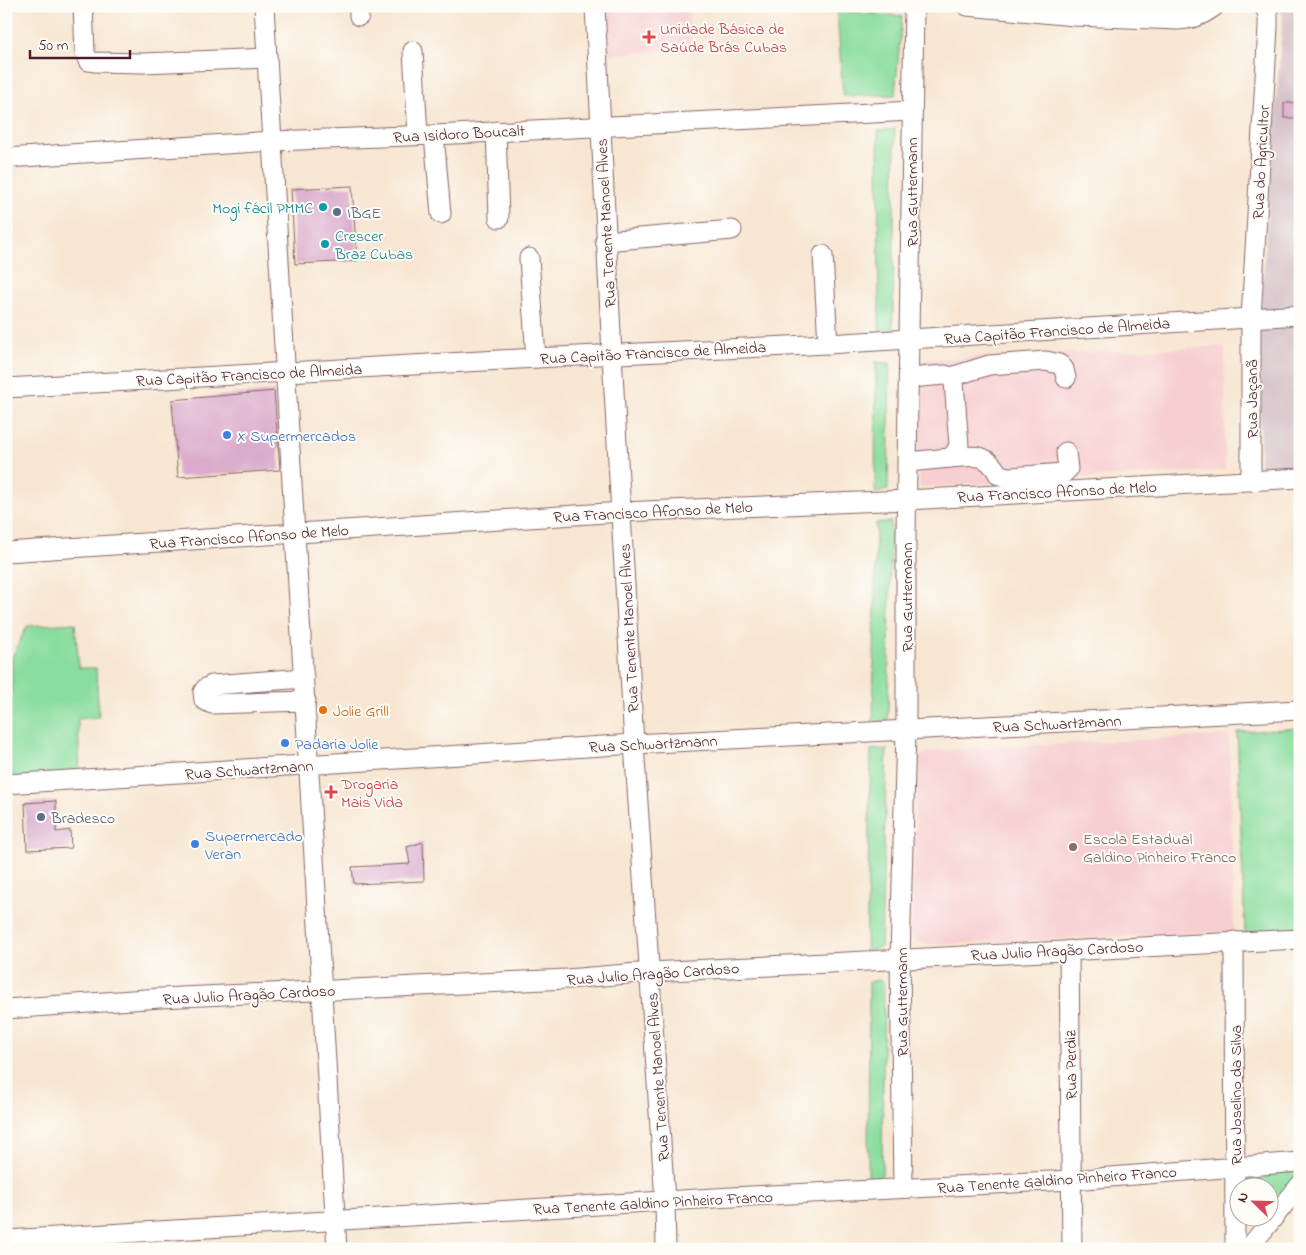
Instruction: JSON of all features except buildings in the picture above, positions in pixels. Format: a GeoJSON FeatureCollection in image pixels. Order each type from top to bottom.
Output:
{"type":"FeatureCollection","features":[{"type":"Feature","properties":{"kind":"street"},"geometry":{"type":"LineString","coordinates":[[83,6],[85,52],[88,61],[102,64],[267,58]]}},
{"type":"Feature","properties":{"kind":"street"},"geometry":{"type":"LineString","coordinates":[[264,6],[337,1249]]}},
{"type":"Feature","properties":{"kind":"street","name":"Rua Tenente Manoel Alves"},"geometry":{"type":"LineString","coordinates":[[595,6],[605,241],[634,744],[665,1201],[666,1249]]}},
{"type":"Feature","properties":{"kind":"street","name":"Rua Guttermann"},"geometry":{"type":"LineString","coordinates":[[903,1188],[900,959],[906,731],[907,500],[914,6]]}},
{"type":"Feature","properties":{"kind":"street"},"geometry":{"type":"LineString","coordinates":[[967,6],[1074,16],[1179,20],[1192,19],[1204,15],[1216,6]]}},
{"type":"Feature","properties":{"kind":"street","name":"Rua do Agricultor"},"geometry":{"type":"LineString","coordinates":[[1251,318],[1268,27],[1268,14],[1264,6]]}},
{"type":"Feature","properties":{"kind":"street"},"geometry":{"type":"LineString","coordinates":[[413,51],[441,214]]}},
{"type":"Feature","properties":{"kind":"street","name":"Rua Isidoro Boucalt"},"geometry":{"type":"LineString","coordinates":[[6,158],[273,141],[912,111]]}},
{"type":"Feature","properties":{"kind":"street"},"geometry":{"type":"LineString","coordinates":[[496,131],[499,218]]}},
{"type":"Feature","properties":{"kind":"street"},"geometry":{"type":"LineString","coordinates":[[605,241],[732,230]]}},
{"type":"Feature","properties":{"kind":"street"},"geometry":{"type":"LineString","coordinates":[[824,255],[828,344]]}},
{"type":"Feature","properties":{"kind":"street"},"geometry":{"type":"LineString","coordinates":[[529,258],[536,358]]}},
{"type":"Feature","properties":{"kind":"street","name":"Rua Capitão Francisco de Almeida"},"geometry":{"type":"LineString","coordinates":[[6,388],[536,358],[828,344],[1300,315]]}},
{"type":"Feature","properties":{"kind":"street","name":"Rua Jaçanã"},"geometry":{"type":"LineString","coordinates":[[1251,318],[1251,481]]}},
{"type":"Feature","properties":{"kind":"street"},"geometry":{"type":"LineString","coordinates":[[950,377],[989,365],[1046,361],[1059,364],[1064,369],[1066,378]]}},
{"type":"Feature","properties":{"kind":"street"},"geometry":{"type":"LineString","coordinates":[[909,378],[946,375],[954,382],[959,445],[950,458]]}},
{"type":"Feature","properties":{"kind":"street"},"geometry":{"type":"LineString","coordinates":[[908,462],[984,457],[992,463],[998,475],[1009,477],[1064,473],[1068,469],[1066,452]]}},
{"type":"Feature","properties":{"kind":"street","name":"Rua Francisco Afonso de Melo"},"geometry":{"type":"LineString","coordinates":[[6,552],[622,512],[907,500],[1300,478]]}},
{"type":"Feature","properties":{"kind":"street"},"geometry":{"type":"LineString","coordinates":[[304,678],[212,685],[203,692],[204,700],[212,704],[306,701]]}},
{"type":"Feature","properties":{"kind":"street","name":"Rua Schwartzmann"},"geometry":{"type":"LineString","coordinates":[[6,784],[634,744],[1300,710]]}},
{"type":"Feature","properties":{"kind":"street","name":"Rua Julio Aragão Cardoso"},"geometry":{"type":"LineString","coordinates":[[6,1009],[160,998],[322,991],[1300,938]]}},
{"type":"Feature","properties":{"kind":"street","name":"Rua Joselino da Silva"},"geometry":{"type":"LineString","coordinates":[[1234,941],[1235,1167],[1246,1248]]}},
{"type":"Feature","properties":{"kind":"street","name":"Rua Perdiz"},"geometry":{"type":"LineString","coordinates":[[1069,950],[1072,1249]]}},
{"type":"Feature","properties":{"kind":"street","name":"Rua Tenente Galdino Pinheiro Franco"},"geometry":{"type":"LineString","coordinates":[[6,1240],[665,1201],[1072,1180],[1300,1162]]}},
{"type":"Feature","properties":{"kind":"street"},"geometry":{"type":"LineString","coordinates":[[1246,1248],[1300,1185]]}},
{"type":"Feature","properties":{"kind":"shaded area","name":"Unidade Básica de Saúde Brás Cubas"},"geometry":{"type":"Polygon","coordinates":[[[606,6],[689,6],[690,48],[608,55],[606,6]]]}},
{"type":"Feature","properties":{"kind":"shaded area"},"geometry":{"type":"Polygon","coordinates":[[[1276,6],[1300,6],[1300,470],[1260,472],[1261,304],[1283,15],[1276,6]]]}},
{"type":"Feature","properties":{"kind":"shaded area"},"geometry":{"type":"Polygon","coordinates":[[[1225,346],[1225,470],[920,487],[916,369],[922,360],[1225,346]]]}},
{"type":"Feature","properties":{"kind":"shaded area","name":"Escola Estadual Galdino Pinheiro Franco"},"geometry":{"type":"Polygon","coordinates":[[[1229,735],[1234,932],[929,945],[917,942],[911,933],[917,762],[922,754],[935,751],[1229,735]]]}},
{"type":"Feature","properties":{"kind":"green space"},"geometry":{"type":"Polygon","coordinates":[[[837,11],[902,16],[895,95],[843,96],[837,11]]]}},
{"type":"Feature","properties":{"kind":"green space"},"geometry":{"type":"Polygon","coordinates":[[[895,129],[893,330],[879,330],[878,131],[895,129]]]}},
{"type":"Feature","properties":{"kind":"green space"},"geometry":{"type":"Polygon","coordinates":[[[876,362],[890,363],[888,490],[875,493],[876,362]]]}},
{"type":"Feature","properties":{"kind":"green space"},"geometry":{"type":"Polygon","coordinates":[[[891,522],[888,720],[873,723],[876,523],[891,522]]]}},
{"type":"Feature","properties":{"kind":"green space"},"geometry":{"type":"Polygon","coordinates":[[[75,623],[79,668],[96,668],[99,717],[78,719],[80,776],[11,782],[6,710],[12,693],[12,657],[27,626],[75,623]]]}},
{"type":"Feature","properties":{"kind":"green space"},"geometry":{"type":"Polygon","coordinates":[[[1300,728],[1300,931],[1245,934],[1237,732],[1300,728]]]}},
{"type":"Feature","properties":{"kind":"green space"},"geometry":{"type":"Polygon","coordinates":[[[887,749],[881,947],[866,951],[871,750],[887,749]]]}},
{"type":"Feature","properties":{"kind":"green space"},"geometry":{"type":"Polygon","coordinates":[[[879,980],[884,984],[882,1175],[868,1181],[869,982],[879,980]]]}},
{"type":"Feature","properties":{"kind":"green space"},"geometry":{"type":"Polygon","coordinates":[[[1300,1171],[1300,1175],[1278,1203],[1278,1178],[1243,1178],[1243,1173],[1300,1171]]]}},
{"type":"Feature","properties":{"kind":"place","name":"Unidade Básica de Saúde Brás Cubas"},"geometry":{"type":"Point","coordinates":[649,37]}},
{"type":"Feature","properties":{"kind":"place","name":"Mogi fácil PMMC"},"geometry":{"type":"Point","coordinates":[323,207]}},
{"type":"Feature","properties":{"kind":"place","name":"IBGE"},"geometry":{"type":"Point","coordinates":[337,212]}},
{"type":"Feature","properties":{"kind":"place","name":"Crescer Braz Cubas"},"geometry":{"type":"Point","coordinates":[325,244]}},
{"type":"Feature","properties":{"kind":"place","name":"X Supermercados"},"geometry":{"type":"Point","coordinates":[227,435]}},
{"type":"Feature","properties":{"kind":"place","name":"Jolie Grill"},"geometry":{"type":"Point","coordinates":[323,710]}},
{"type":"Feature","properties":{"kind":"place","name":"Padaria Jolie"},"geometry":{"type":"Point","coordinates":[285,743]}},
{"type":"Feature","properties":{"kind":"place","name":"Drogaria Mais Vida"},"geometry":{"type":"Point","coordinates":[331,792]}},
{"type":"Feature","properties":{"kind":"place","name":"Bradesco"},"geometry":{"type":"Point","coordinates":[41,817]}},
{"type":"Feature","properties":{"kind":"place","name":"Supermercado Veran"},"geometry":{"type":"Point","coordinates":[195,844]}},
{"type":"Feature","properties":{"kind":"place","name":"Escola Estadual Galdino Pinheiro Franco"},"geometry":{"type":"Point","coordinates":[1073,847]}}]}
